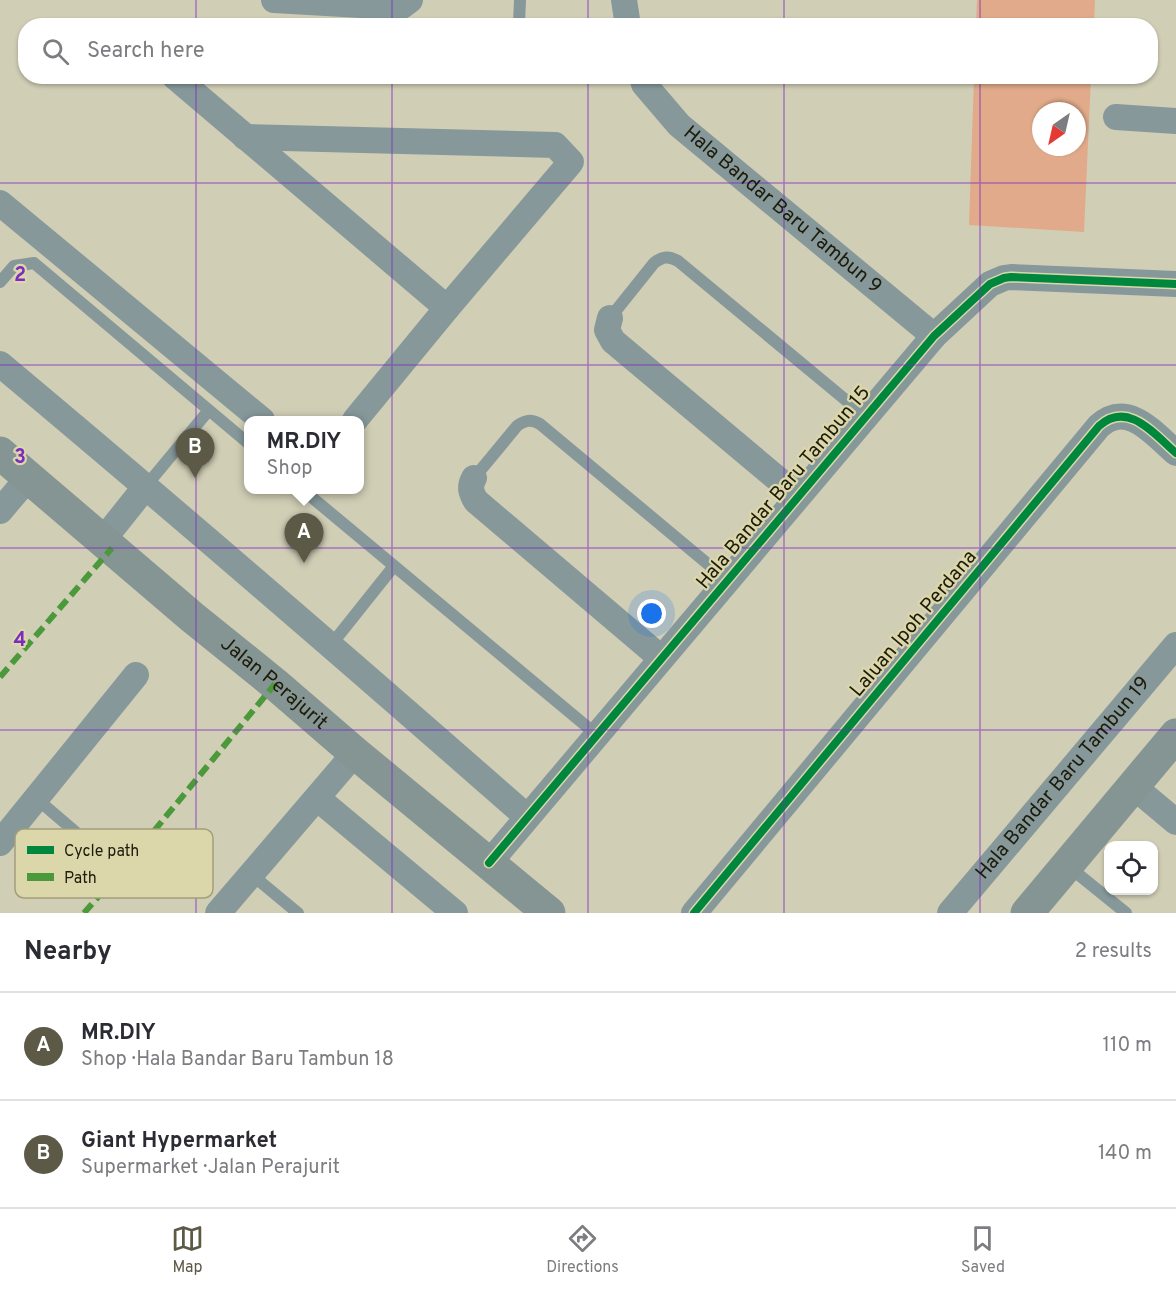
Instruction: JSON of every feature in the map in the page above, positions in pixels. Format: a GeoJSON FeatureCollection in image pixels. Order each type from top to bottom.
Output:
{"type":"FeatureCollection","features":[{"type":"Feature","properties":{"kind":"street"},"geometry":{"type":"LineString","coordinates":[[274,0],[403,4]]}},
{"type":"Feature","properties":{"kind":"street"},"geometry":{"type":"LineString","coordinates":[[624,0],[627,18]]}},
{"type":"Feature","properties":{"kind":"street"},"geometry":{"type":"LineString","coordinates":[[183,84],[447,308]]}},
{"type":"Feature","properties":{"kind":"street","name":"Hala Bandar Baru Tambun 9"},"geometry":{"type":"LineString","coordinates":[[644,84],[679,125],[934,336]]}},
{"type":"Feature","properties":{"kind":"street"},"geometry":{"type":"LineString","coordinates":[[1116,117],[1176,121]]}},
{"type":"Feature","properties":{"kind":"street"},"geometry":{"type":"LineString","coordinates":[[245,137],[555,145],[571,162],[359,416]]}},
{"type":"Feature","properties":{"kind":"street"},"geometry":{"type":"LineString","coordinates":[[1,205],[257,416]]}},
{"type":"Feature","properties":{"kind":"street","name":"Hala Bandar Baru Tambun 15"},"geometry":{"type":"LineString","coordinates":[[489,863],[865,416],[934,336],[984,289],[1004,278],[1018,276],[1176,284]]}},
{"type":"Feature","properties":{"kind":"street"},"geometry":{"type":"LineString","coordinates":[[610,318],[607,330],[613,341],[798,496]]}},
{"type":"Feature","properties":{"kind":"street"},"geometry":{"type":"LineString","coordinates":[[0,364],[331,645],[527,817]]}},
{"type":"Feature","properties":{"kind":"street","name":"Laluan Ipoh Perdana"},"geometry":{"type":"LineString","coordinates":[[694,913],[1099,426],[1114,417],[1133,418],[1176,453]]}},
{"type":"Feature","properties":{"kind":"street","name":"Jalan Perajurit"},"geometry":{"type":"LineString","coordinates":[[0,453],[355,753],[549,913]]}},
{"type":"Feature","properties":{"kind":"street"},"geometry":{"type":"LineString","coordinates":[[0,511],[28,478]]}},
{"type":"Feature","properties":{"kind":"street"},"geometry":{"type":"LineString","coordinates":[[474,478],[471,490],[476,501],[661,658]]}},
{"type":"Feature","properties":{"kind":"street"},"geometry":{"type":"LineString","coordinates":[[103,540],[146,486]]}},
{"type":"Feature","properties":{"kind":"street","name":"Hala Bandar Baru Tambun 19"},"geometry":{"type":"LineString","coordinates":[[950,913],[1176,645]]}},
{"type":"Feature","properties":{"kind":"street"},"geometry":{"type":"LineString","coordinates":[[0,843],[136,675]]}},
{"type":"Feature","properties":{"kind":"street"},"geometry":{"type":"LineString","coordinates":[[1027,913],[1176,735]]}},
{"type":"Feature","properties":{"kind":"street"},"geometry":{"type":"LineString","coordinates":[[218,913],[355,753]]}},
{"type":"Feature","properties":{"kind":"street"},"geometry":{"type":"LineString","coordinates":[[1133,786],[1176,822]]}},
{"type":"Feature","properties":{"kind":"street"},"geometry":{"type":"LineString","coordinates":[[317,798],[455,913]]}},
{"type":"Feature","properties":{"kind":"lane"},"geometry":{"type":"LineString","coordinates":[[519,18],[520,0]]}},
{"type":"Feature","properties":{"kind":"lane"},"geometry":{"type":"LineString","coordinates":[[610,318],[654,263],[666,257],[672,258],[865,416]]}},
{"type":"Feature","properties":{"kind":"lane"},"geometry":{"type":"LineString","coordinates":[[0,282],[14,266],[34,263],[244,439]]}},
{"type":"Feature","properties":{"kind":"lane"},"geometry":{"type":"LineString","coordinates":[[146,486],[209,410]]}},
{"type":"Feature","properties":{"kind":"lane"},"geometry":{"type":"LineString","coordinates":[[474,478],[517,426],[528,420],[535,421],[727,580]]}},
{"type":"Feature","properties":{"kind":"lane"},"geometry":{"type":"LineString","coordinates":[[309,494],[597,735]]}},
{"type":"Feature","properties":{"kind":"lane"},"geometry":{"type":"LineString","coordinates":[[331,645],[394,566]]}},
{"type":"Feature","properties":{"kind":"lane"},"geometry":{"type":"LineString","coordinates":[[37,799],[72,829]]}},
{"type":"Feature","properties":{"kind":"lane"},"geometry":{"type":"LineString","coordinates":[[1067,865],[1126,913]]}},
{"type":"Feature","properties":{"kind":"lane"},"geometry":{"type":"LineString","coordinates":[[251,874],[298,913]]}},
{"type":"Feature","properties":{"kind":"shaded area"},"geometry":{"type":"Polygon","coordinates":[[[977,0],[1095,0],[1094,18],[976,18],[977,0]]]}},
{"type":"Feature","properties":{"kind":"shaded area"},"geometry":{"type":"Polygon","coordinates":[[[974,84],[1091,84],[1084,232],[969,225],[974,84]]]}},
{"type":"Feature","properties":{"kind":"marked path"},"geometry":{"type":"LineString","coordinates":[[0,677],[112,548]]}},
{"type":"Feature","properties":{"kind":"marked path"},"geometry":{"type":"LineString","coordinates":[[156,829],[275,684]]}},
{"type":"Feature","properties":{"kind":"marked path"},"geometry":{"type":"LineString","coordinates":[[84,913],[97,898]]}},
{"type":"Feature","properties":{"kind":"cycle path"},"geometry":{"type":"LineString","coordinates":[[489,863],[934,336],[990,284],[1011,277],[1176,284]]}},
{"type":"Feature","properties":{"kind":"cycle path"},"geometry":{"type":"LineString","coordinates":[[694,913],[1099,426],[1110,419],[1130,418],[1150,429],[1176,453]]}},
{"type":"Feature","properties":{"kind":"place","name":"Giant Hypermarket"},"geometry":{"type":"Point","coordinates":[195,478]}},
{"type":"Feature","properties":{"kind":"place","name":"MR.DIY"},"geometry":{"type":"Point","coordinates":[304,563]}}]}
